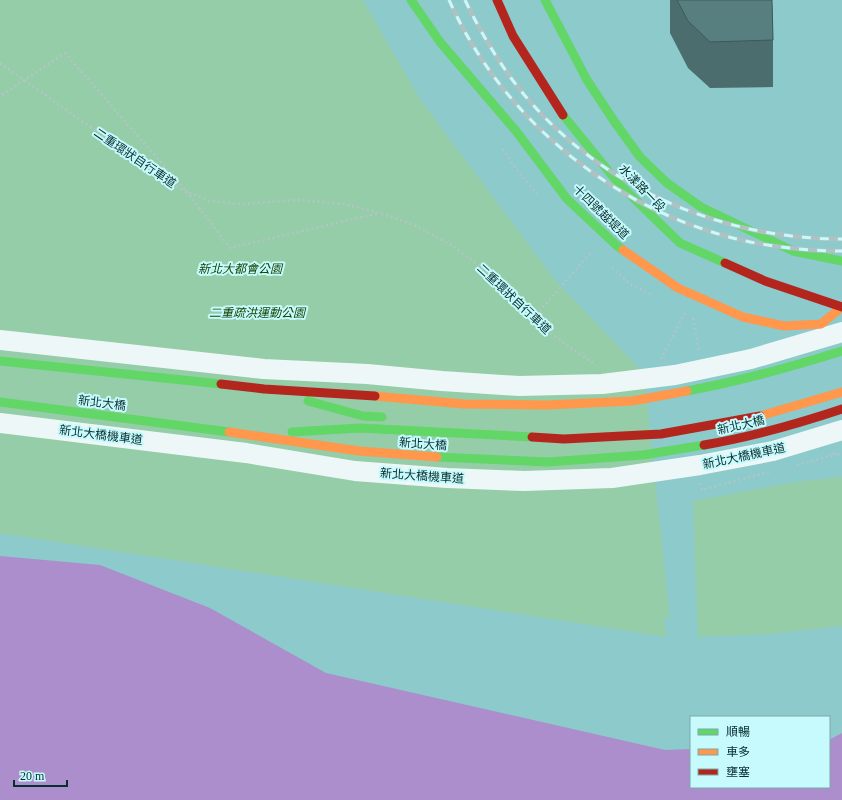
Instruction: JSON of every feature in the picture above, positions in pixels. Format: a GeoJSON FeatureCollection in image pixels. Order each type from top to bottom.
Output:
{"type":"FeatureCollection","features":[{"type":"Feature","properties":{"kind":"main road","name":"十四號越堤道"},"geometry":{"type":"LineString","coordinates":[[411,0],[440,42],[516,131],[567,199],[616,246],[678,288],[743,317],[784,326],[821,324],[842,307]]}},
{"type":"Feature","properties":{"kind":"main road","name":"水漾路一段"},"geometry":{"type":"LineString","coordinates":[[497,0],[513,36],[560,112],[619,184],[680,243],[765,281],[842,307]]}},
{"type":"Feature","properties":{"kind":"main road","name":"水漾路一段"},"geometry":{"type":"LineString","coordinates":[[545,0],[587,80],[640,157],[667,183],[701,207],[793,251],[842,261]]}},
{"type":"Feature","properties":{"kind":"main road"},"geometry":{"type":"LineString","coordinates":[[0,361],[264,389],[363,395],[464,404],[547,406],[632,401],[715,386],[782,370],[842,351]]}},
{"type":"Feature","properties":{"kind":"main road"},"geometry":{"type":"LineString","coordinates":[[264,389],[363,416],[394,418]]}},
{"type":"Feature","properties":{"kind":"main road"},"geometry":{"type":"LineString","coordinates":[[248,434],[360,428],[564,439],[661,434],[757,417],[842,392]]}},
{"type":"Feature","properties":{"kind":"main road","name":"新北大橋"},"geometry":{"type":"LineString","coordinates":[[0,402],[248,434],[358,451],[462,459],[548,462],[643,455],[727,441],[801,423],[842,409]]}},
{"type":"Feature","properties":{"kind":"street"},"geometry":{"type":"LineString","coordinates":[[0,340],[264,369],[367,374],[519,386],[602,384],[675,374],[751,359],[842,332]]}},
{"type":"Feature","properties":{"kind":"street","name":"新北大橋機車道"},"geometry":{"type":"LineString","coordinates":[[0,423],[246,453],[355,471],[447,478],[524,480],[612,478],[700,465],[773,451],[842,430]]}},
{"type":"Feature","properties":{"kind":"path"},"geometry":{"type":"LineString","coordinates":[[2,95],[65,53],[187,192],[230,248],[380,213]]}},
{"type":"Feature","properties":{"kind":"path","name":"二重環狀自行車道"},"geometry":{"type":"LineString","coordinates":[[0,63],[168,182],[187,192],[210,201],[241,204],[299,200],[344,204],[380,213],[414,225],[451,245],[485,270],[533,319],[568,346],[598,366]]}},
{"type":"Feature","properties":{"kind":"path"},"geometry":{"type":"LineString","coordinates":[[533,319],[592,251]]}},
{"type":"Feature","properties":{"kind":"path"},"geometry":{"type":"LineString","coordinates":[[657,365],[685,313]]}},
{"type":"Feature","properties":{"kind":"path"},"geometry":{"type":"LineString","coordinates":[[693,318],[699,353]]}},
{"type":"Feature","properties":{"kind":"path"},"geometry":{"type":"LineString","coordinates":[[830,452],[842,455]]}},
{"type":"Feature","properties":{"kind":"green space","name":"二重疏洪運動公園"},"geometry":{"type":"Polygon","coordinates":[[[0,0],[363,0],[420,99],[556,281],[644,373],[670,620],[663,617],[667,637],[0,533],[0,0]]]}},
{"type":"Feature","properties":{"kind":"green space"},"geometry":{"type":"Polygon","coordinates":[[[842,477],[842,626],[771,634],[698,637],[693,501],[801,481],[842,477]]]}},
{"type":"Feature","properties":{"kind":"shaded area"},"geometry":{"type":"Polygon","coordinates":[[[0,556],[100,565],[210,608],[326,673],[665,750],[690,749],[690,788],[830,788],[830,739],[842,733],[842,800],[0,800],[0,556]]]}},
{"type":"Feature","properties":{"kind":"building"},"geometry":{"type":"Polygon","coordinates":[[[677,0],[772,0],[773,40],[710,42],[688,21],[677,0]]]}},
{"type":"Feature","properties":{"kind":"railway"},"geometry":{"type":"LineString","coordinates":[[449,0],[472,45],[501,86],[535,124],[573,158],[614,187],[659,211],[706,230],[766,245],[809,250],[842,251]]}},
{"type":"Feature","properties":{"kind":"railway"},"geometry":{"type":"LineString","coordinates":[[465,0],[486,40],[504,69],[542,115],[577,147],[616,175],[658,198],[702,215],[748,228],[794,236],[842,239]]}},
{"type":"Feature","properties":{"kind":"traffic: fast"},"geometry":{"type":"LineString","coordinates":[[411,0],[440,42],[516,131],[567,199],[623,250]]}},
{"type":"Feature","properties":{"kind":"traffic: fast"},"geometry":{"type":"LineString","coordinates":[[545,0],[587,80],[614,121],[640,157],[667,183],[701,207],[793,251],[842,261]]}},
{"type":"Feature","properties":{"kind":"traffic: fast"},"geometry":{"type":"LineString","coordinates":[[563,115],[619,184],[680,243],[725,263]]}},
{"type":"Feature","properties":{"kind":"traffic: fast"},"geometry":{"type":"LineString","coordinates":[[687,391],[726,383],[804,363],[842,351]]}},
{"type":"Feature","properties":{"kind":"traffic: fast"},"geometry":{"type":"LineString","coordinates":[[0,361],[221,384]]}},
{"type":"Feature","properties":{"kind":"traffic: fast"},"geometry":{"type":"LineString","coordinates":[[308,401],[363,416],[382,417]]}},
{"type":"Feature","properties":{"kind":"traffic: fast"},"geometry":{"type":"LineString","coordinates":[[0,402],[229,432]]}},
{"type":"Feature","properties":{"kind":"traffic: fast"},"geometry":{"type":"LineString","coordinates":[[292,432],[360,428],[532,437]]}},
{"type":"Feature","properties":{"kind":"traffic: fast"},"geometry":{"type":"LineString","coordinates":[[437,457],[548,462],[643,455],[704,445]]}},
{"type":"Feature","properties":{"kind":"traffic: slow"},"geometry":{"type":"LineString","coordinates":[[623,250],[678,288],[743,317],[784,326],[821,324],[842,307]]}},
{"type":"Feature","properties":{"kind":"traffic: slow"},"geometry":{"type":"LineString","coordinates":[[375,396],[464,404],[547,405],[632,401],[687,391]]}},
{"type":"Feature","properties":{"kind":"traffic: slow"},"geometry":{"type":"LineString","coordinates":[[760,416],[842,392]]}},
{"type":"Feature","properties":{"kind":"traffic: slow"},"geometry":{"type":"LineString","coordinates":[[229,432],[359,451],[437,457]]}},
{"type":"Feature","properties":{"kind":"traffic: jam"},"geometry":{"type":"LineString","coordinates":[[497,0],[513,36],[563,115]]}},
{"type":"Feature","properties":{"kind":"traffic: jam"},"geometry":{"type":"LineString","coordinates":[[725,263],[765,281],[842,307]]}},
{"type":"Feature","properties":{"kind":"traffic: jam"},"geometry":{"type":"LineString","coordinates":[[221,384],[264,389],[375,396]]}},
{"type":"Feature","properties":{"kind":"traffic: jam"},"geometry":{"type":"LineString","coordinates":[[704,445],[774,430],[842,409]]}},
{"type":"Feature","properties":{"kind":"traffic: jam"},"geometry":{"type":"LineString","coordinates":[[532,437],[564,439],[661,434],[760,416]]}},
{"type":"Feature","properties":{"kind":"park label","name":"新北大都會公園"},"geometry":{"type":"Point","coordinates":[240,269]}}]}
